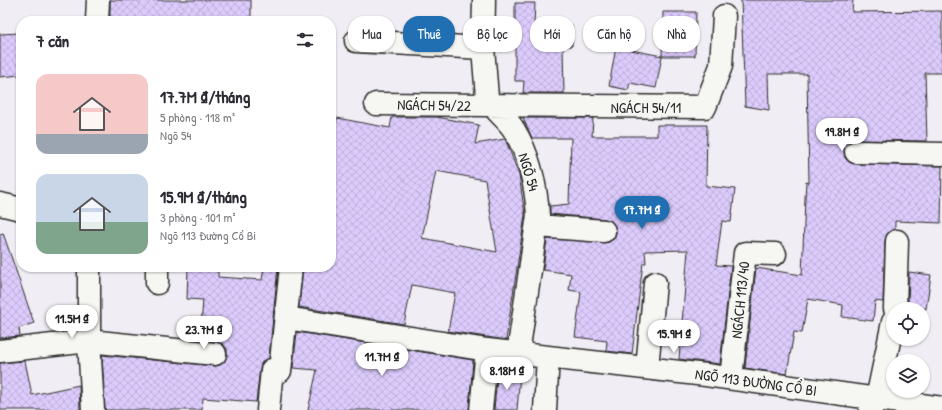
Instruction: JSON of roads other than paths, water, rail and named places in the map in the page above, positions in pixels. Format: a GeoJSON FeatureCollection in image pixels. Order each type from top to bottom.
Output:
{"type":"FeatureCollection","features":[{"type":"Feature","properties":{"kind":"street"},"geometry":{"type":"LineString","coordinates":[[97,16],[98,0]]}},
{"type":"Feature","properties":{"kind":"street","name":"NGÕ 54"},"geometry":{"type":"LineString","coordinates":[[484,0],[484,16]]}},
{"type":"Feature","properties":{"kind":"street","name":"NGÁCH 54/11"},"geometry":{"type":"LineString","coordinates":[[493,106],[705,107],[721,66],[724,16]]}},
{"type":"Feature","properties":{"kind":"street"},"geometry":{"type":"LineString","coordinates":[[395,43],[463,47]]}},
{"type":"Feature","properties":{"kind":"street","name":"NGÕ 54"},"geometry":{"type":"LineString","coordinates":[[483,52],[487,97],[514,130],[528,161],[536,193],[538,215],[537,226],[518,354]]}},
{"type":"Feature","properties":{"kind":"street","name":"NGÁCH 54/22"},"geometry":{"type":"LineString","coordinates":[[376,104],[493,106]]}},
{"type":"Feature","properties":{"kind":"street"},"geometry":{"type":"LineString","coordinates":[[856,152],[942,154]]}},
{"type":"Feature","properties":{"kind":"street"},"geometry":{"type":"LineString","coordinates":[[0,204],[16,208]]}},
{"type":"Feature","properties":{"kind":"street"},"geometry":{"type":"LineString","coordinates":[[537,226],[604,231]]}},
{"type":"Feature","properties":{"kind":"street"},"geometry":{"type":"LineString","coordinates":[[895,302],[897,241]]}},
{"type":"Feature","properties":{"kind":"street","name":"NGÁCH 113/40"},"geometry":{"type":"LineString","coordinates":[[731,378],[745,253],[775,254]]}},
{"type":"Feature","properties":{"kind":"street"},"geometry":{"type":"LineString","coordinates":[[89,272],[89,341],[93,410]]}},
{"type":"Feature","properties":{"kind":"street"},"geometry":{"type":"LineString","coordinates":[[268,410],[272,370],[280,371],[291,272]]}},
{"type":"Feature","properties":{"kind":"street"},"geometry":{"type":"LineString","coordinates":[[647,368],[655,283]]}},
{"type":"Feature","properties":{"kind":"street","name":"NGÕ 113 ĐƯỜNG CỔ BI"},"geometry":{"type":"LineString","coordinates":[[286,318],[487,350],[731,378],[874,404],[942,408]]}},
{"type":"Feature","properties":{"kind":"street"},"geometry":{"type":"LineString","coordinates":[[0,351],[89,341],[215,354]]}},
{"type":"Feature","properties":{"kind":"street"},"geometry":{"type":"LineString","coordinates":[[874,404],[887,346]]}},
{"type":"Feature","properties":{"kind":"street"},"geometry":{"type":"LineString","coordinates":[[481,410],[487,350]]}},
{"type":"Feature","properties":{"kind":"street"},"geometry":{"type":"LineString","coordinates":[[545,410],[548,357]]}}]}
